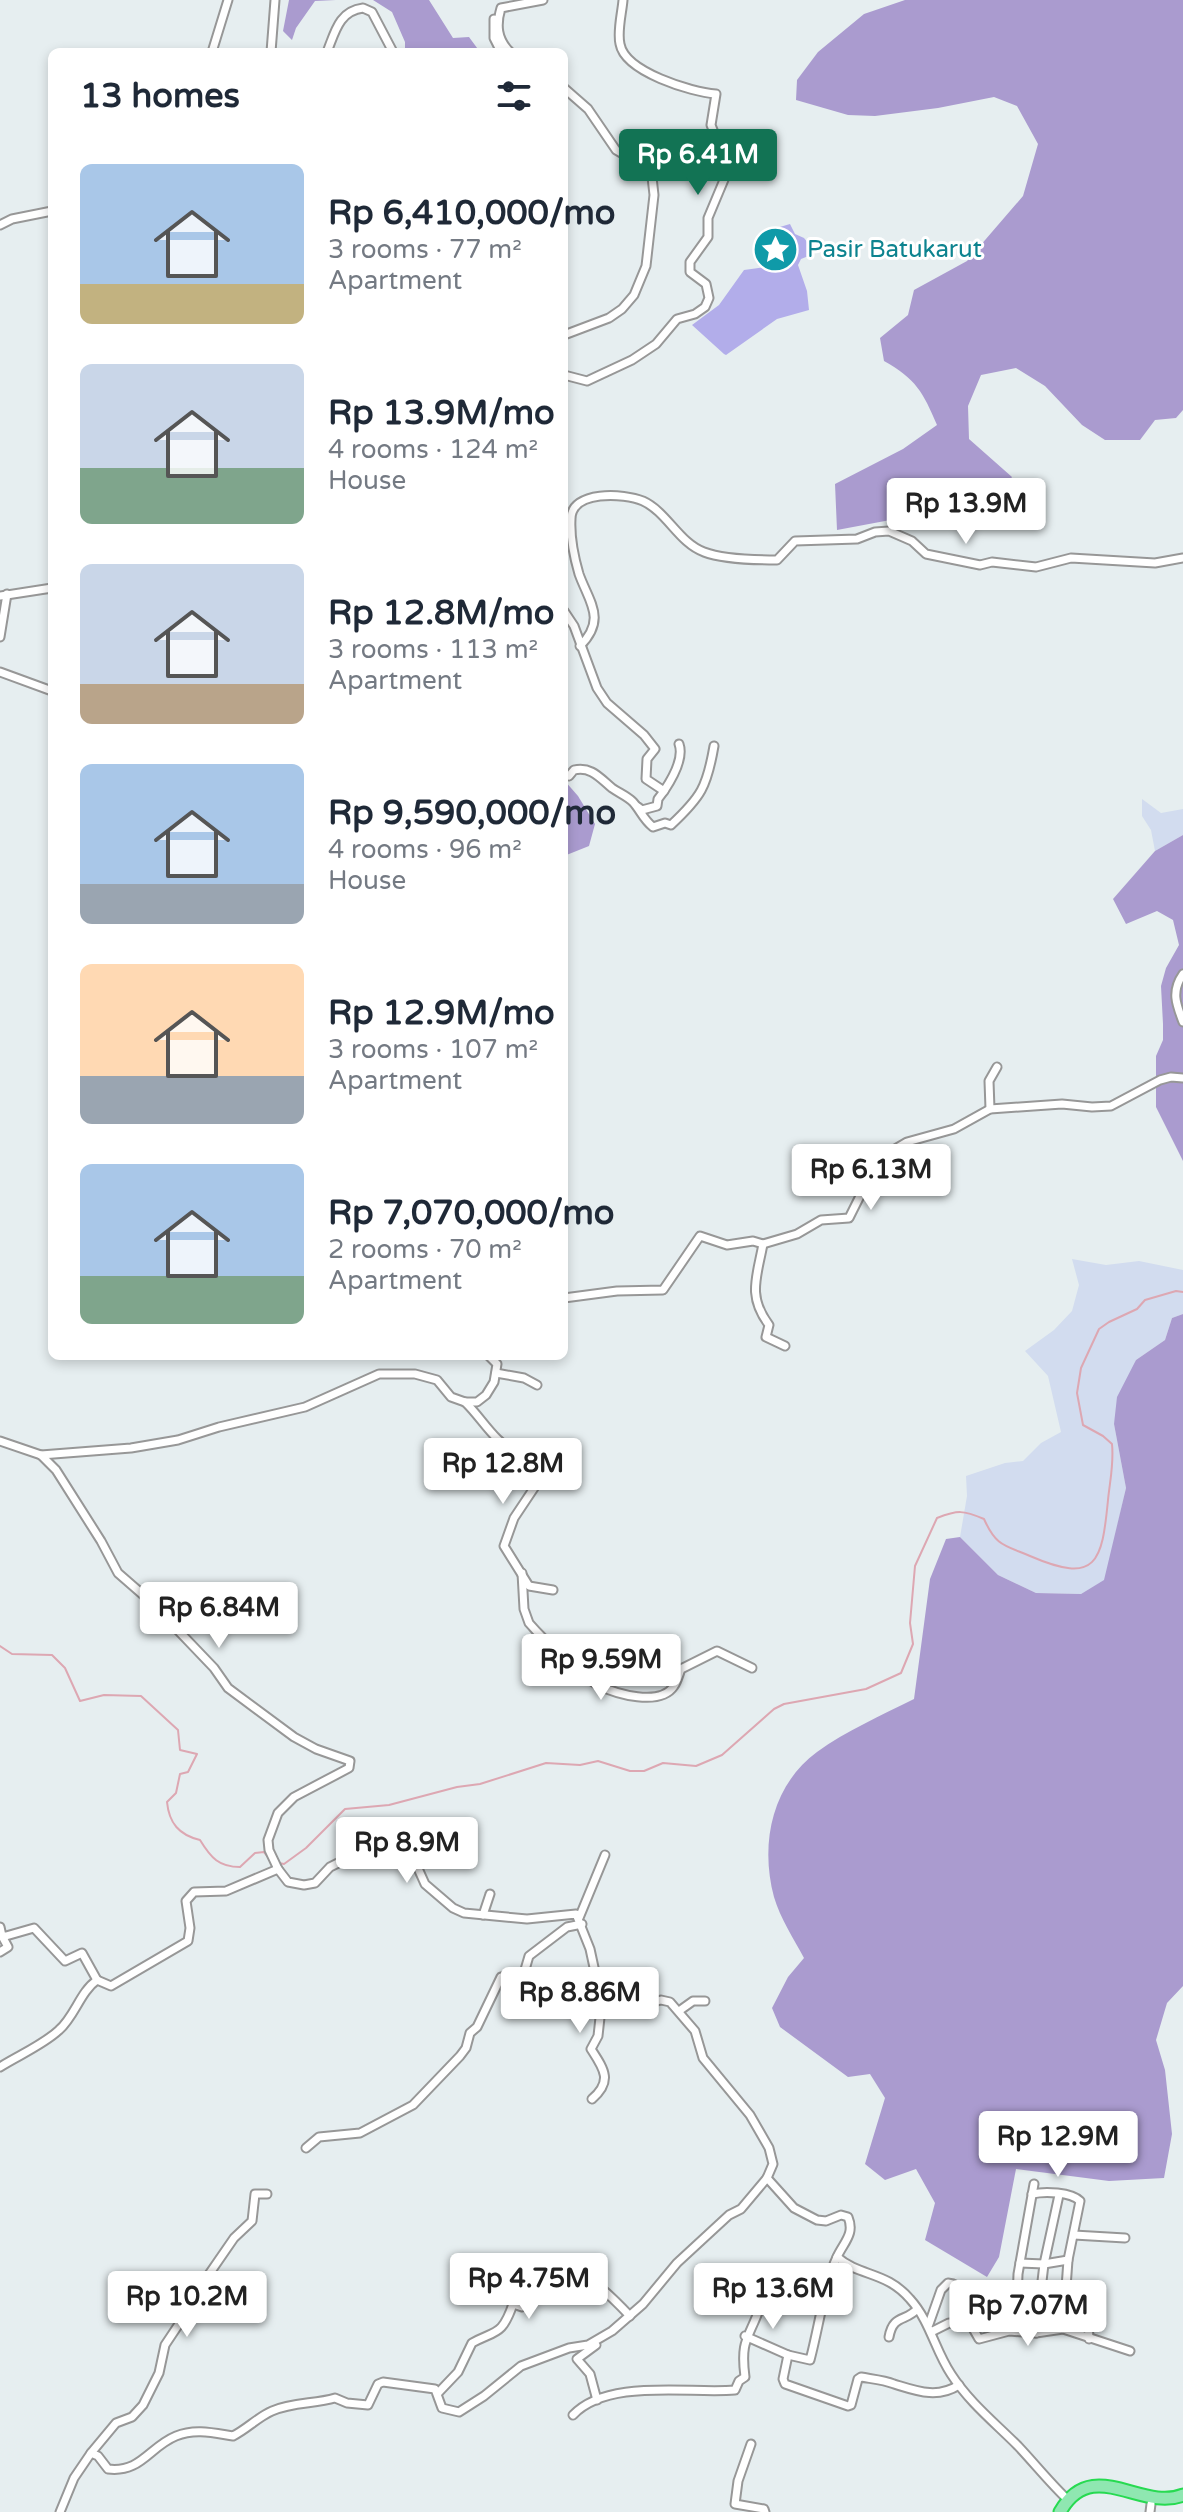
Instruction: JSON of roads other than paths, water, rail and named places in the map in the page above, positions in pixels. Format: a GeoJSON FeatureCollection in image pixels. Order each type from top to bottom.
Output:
{"type":"FeatureCollection","features":[{"type":"Feature","properties":{"kind":"highway"},"geometry":{"type":"LineString","coordinates":[[1060,2512],[1074,2493],[1092,2489],[1151,2508],[1183,2495]]}},
{"type":"Feature","properties":{"kind":"street"},"geometry":{"type":"LineString","coordinates":[[213,48],[228,0]]}},
{"type":"Feature","properties":{"kind":"street"},"geometry":{"type":"LineString","coordinates":[[271,48],[275,0]]}},
{"type":"Feature","properties":{"kind":"street"},"geometry":{"type":"LineString","coordinates":[[500,48],[493,30],[494,17],[503,6],[543,0]]}},
{"type":"Feature","properties":{"kind":"street"},"geometry":{"type":"LineString","coordinates":[[568,376],[587,381],[632,360],[656,344],[677,319],[695,314],[705,307],[709,298],[706,284],[690,272],[690,262],[708,237],[708,218],[726,175],[723,155],[711,125],[716,94],[688,90],[625,58],[619,43],[623,0]]}},
{"type":"Feature","properties":{"kind":"street"},"geometry":{"type":"LineString","coordinates":[[329,48],[345,14],[363,8],[372,12],[391,48]]}},
{"type":"Feature","properties":{"kind":"street"},"geometry":{"type":"LineString","coordinates":[[500,12],[499,33],[506,48]]}},
{"type":"Feature","properties":{"kind":"street"},"geometry":{"type":"LineString","coordinates":[[568,92],[588,109],[616,150],[647,168],[653,181],[654,195],[646,265],[634,295],[612,316],[568,333]]}},
{"type":"Feature","properties":{"kind":"street"},"geometry":{"type":"LineString","coordinates":[[0,225],[12,219],[48,212]]}},
{"type":"Feature","properties":{"kind":"street"},"geometry":{"type":"LineString","coordinates":[[580,646],[590,633],[595,615],[579,573],[571,513],[574,506],[598,496],[644,501],[696,548],[710,554],[777,560],[795,541],[857,539],[884,531],[910,539],[929,555],[980,565],[992,562],[1036,567],[1071,558],[1145,563],[1183,558]]}},
{"type":"Feature","properties":{"kind":"street"},"geometry":{"type":"LineString","coordinates":[[0,637],[4,595],[48,589]]}},
{"type":"Feature","properties":{"kind":"street"},"geometry":{"type":"LineString","coordinates":[[568,617],[594,682],[607,703],[644,735],[655,749],[647,759],[646,779],[664,791]]}},
{"type":"Feature","properties":{"kind":"street"},"geometry":{"type":"LineString","coordinates":[[0,672],[48,690]]}},
{"type":"Feature","properties":{"kind":"street"},"geometry":{"type":"LineString","coordinates":[[569,776],[574,770],[582,768],[594,772],[642,810],[657,806],[682,753],[679,744]]}},
{"type":"Feature","properties":{"kind":"street"},"geometry":{"type":"LineString","coordinates":[[636,805],[643,820],[653,827],[665,823],[671,825],[695,802],[709,776],[714,746]]}},
{"type":"Feature","properties":{"kind":"street"},"geometry":{"type":"LineString","coordinates":[[1183,974],[1176,985],[1175,999],[1183,1022]]}},
{"type":"Feature","properties":{"kind":"street"},"geometry":{"type":"LineString","coordinates":[[990,1109],[989,1081],[997,1067]]}},
{"type":"Feature","properties":{"kind":"street"},"geometry":{"type":"LineString","coordinates":[[568,1297],[617,1291],[663,1290],[700,1236],[727,1245],[753,1241],[763,1244],[797,1234],[821,1220],[849,1218],[873,1170],[895,1149],[954,1129],[990,1109],[1062,1104],[1108,1107],[1119,1104],[1160,1080],[1183,1078]]}},
{"type":"Feature","properties":{"kind":"street"},"geometry":{"type":"LineString","coordinates":[[763,1244],[754,1293],[756,1307],[769,1325],[766,1337],[785,1346]]}},
{"type":"Feature","properties":{"kind":"street"},"geometry":{"type":"LineString","coordinates":[[465,1402],[483,1399],[494,1382],[497,1364],[493,1360]]}},
{"type":"Feature","properties":{"kind":"street"},"geometry":{"type":"LineString","coordinates":[[496,1373],[524,1378],[537,1385]]}},
{"type":"Feature","properties":{"kind":"street"},"geometry":{"type":"LineString","coordinates":[[0,1441],[41,1455],[131,1448],[178,1440],[305,1407],[379,1374],[415,1374],[438,1380],[449,1395],[465,1402],[512,1450],[549,1458],[550,1464],[514,1518],[504,1546],[529,1586],[553,1590]]}},
{"type":"Feature","properties":{"kind":"street"},"geometry":{"type":"LineString","coordinates":[[41,1455],[56,1470],[120,1576],[149,1600],[214,1668],[228,1688],[294,1737],[350,1761],[349,1768],[294,1797],[281,1809],[269,1835],[275,1862],[288,1882],[315,1883],[330,1867],[352,1856],[412,1855],[425,1884],[453,1908],[464,1913],[527,1919],[575,1913],[581,1921],[602,1999],[598,2036],[591,2049],[601,2064],[606,2082],[592,2099]]}},
{"type":"Feature","properties":{"kind":"street"},"geometry":{"type":"LineString","coordinates":[[522,1573],[524,1609],[529,1623],[598,1684],[650,1698],[671,1690],[681,1669],[717,1651],[752,1668]]}},
{"type":"Feature","properties":{"kind":"street"},"geometry":{"type":"LineString","coordinates":[[306,2148],[319,2137],[360,2133],[414,2104],[466,2048],[470,2033],[477,2027],[501,1977],[522,1975],[529,1956],[567,1927],[581,1921],[605,1855]]}},
{"type":"Feature","properties":{"kind":"street"},"geometry":{"type":"LineString","coordinates":[[83,1954],[97,1980],[111,1986],[188,1941],[190,1928],[186,1901],[190,1894],[197,1891],[226,1891],[275,1862]]}},
{"type":"Feature","properties":{"kind":"street"},"geometry":{"type":"LineString","coordinates":[[483,1915],[490,1894]]}},
{"type":"Feature","properties":{"kind":"street"},"geometry":{"type":"LineString","coordinates":[[0,1927],[8,1947],[0,1952]]}},
{"type":"Feature","properties":{"kind":"street"},"geometry":{"type":"LineString","coordinates":[[2,1936],[34,1928],[63,1961],[83,1954],[90,1944]]}},
{"type":"Feature","properties":{"kind":"street"},"geometry":{"type":"LineString","coordinates":[[91,2453],[98,2456],[108,2469],[122,2470],[142,2460],[174,2436],[212,2431],[233,2436],[268,2413],[292,2405],[335,2398],[347,2403],[368,2405],[380,2382],[435,2389],[442,2408],[459,2412],[521,2366],[569,2348],[588,2345],[630,2316],[677,2263],[729,2215],[741,2209],[767,2178],[773,2169],[773,2162],[769,2148],[750,2115],[703,2058],[697,2034],[674,2004],[664,2000],[643,2005],[624,2000],[610,1992],[596,1974]]}},
{"type":"Feature","properties":{"kind":"street"},"geometry":{"type":"LineString","coordinates":[[0,2067],[59,2030],[89,1986],[97,1980]]}},
{"type":"Feature","properties":{"kind":"street"},"geometry":{"type":"LineString","coordinates":[[679,2011],[693,2001],[705,2001]]}},
{"type":"Feature","properties":{"kind":"street"},"geometry":{"type":"LineString","coordinates":[[745,2336],[788,2355],[815,2360],[837,2257],[851,2228],[848,2217],[839,2215],[826,2221],[817,2220],[794,2208],[767,2178]]}},
{"type":"Feature","properties":{"kind":"street"},"geometry":{"type":"LineString","coordinates":[[1016,2330],[1020,2263],[1034,2184]]}},
{"type":"Feature","properties":{"kind":"street"},"geometry":{"type":"LineString","coordinates":[[1032,2194],[1043,2192],[1080,2199],[1068,2260],[1063,2329]]}},
{"type":"Feature","properties":{"kind":"street"},"geometry":{"type":"LineString","coordinates":[[60,2512],[74,2478],[91,2453],[116,2423],[132,2417],[143,2405],[159,2373],[165,2345],[183,2312],[234,2238],[252,2221],[255,2194],[267,2194]]}},
{"type":"Feature","properties":{"kind":"street"},"geometry":{"type":"LineString","coordinates":[[1036,2333],[1044,2264],[1059,2195]]}},
{"type":"Feature","properties":{"kind":"street"},"geometry":{"type":"LineString","coordinates":[[1074,2235],[1125,2238]]}},
{"type":"Feature","properties":{"kind":"street"},"geometry":{"type":"LineString","coordinates":[[837,2257],[895,2284],[930,2328],[946,2367],[970,2401],[1020,2448],[1068,2500]]}},
{"type":"Feature","properties":{"kind":"street"},"geometry":{"type":"LineString","coordinates":[[1020,2263],[1044,2264],[1068,2260]]}},
{"type":"Feature","properties":{"kind":"street"},"geometry":{"type":"LineString","coordinates":[[438,2393],[458,2372],[472,2343],[498,2332],[513,2304],[522,2307],[560,2268],[573,2269],[609,2294],[630,2316]]}},
{"type":"Feature","properties":{"kind":"street"},"geometry":{"type":"LineString","coordinates":[[930,2328],[941,2290],[948,2283],[958,2284],[962,2289],[966,2324]]}},
{"type":"Feature","properties":{"kind":"street"},"geometry":{"type":"LineString","coordinates":[[1089,2287],[1089,2339]]}},
{"type":"Feature","properties":{"kind":"street"},"geometry":{"type":"LineString","coordinates":[[1065,2294],[1087,2302]]}},
{"type":"Feature","properties":{"kind":"street"},"geometry":{"type":"LineString","coordinates":[[573,2415],[578,2409],[597,2400],[646,2391],[735,2390],[745,2377],[745,2336],[760,2307]]}},
{"type":"Feature","properties":{"kind":"street"},"geometry":{"type":"LineString","coordinates":[[889,2337],[897,2320],[917,2309]]}},
{"type":"Feature","properties":{"kind":"street"},"geometry":{"type":"LineString","coordinates":[[930,2328],[949,2323],[966,2324],[973,2326],[979,2339],[1016,2330],[1036,2333],[1063,2329],[1130,2351]]}},
{"type":"Feature","properties":{"kind":"street"},"geometry":{"type":"LineString","coordinates":[[597,2400],[590,2374],[577,2359],[604,2340],[606,2335]]}},
{"type":"Feature","properties":{"kind":"street"},"geometry":{"type":"LineString","coordinates":[[788,2355],[783,2379],[785,2384],[848,2406],[861,2377],[886,2381],[913,2391],[939,2394],[959,2385]]}},
{"type":"Feature","properties":{"kind":"street"},"geometry":{"type":"LineString","coordinates":[[751,2444],[738,2481],[735,2504],[764,2509],[765,2512]]}},
{"type":"Feature","properties":{"kind":"waterway"},"geometry":{"type":"LineString","coordinates":[[279,1863],[284,1864],[306,1848],[345,1809],[389,1805],[480,1784],[546,1763],[580,1765],[598,1761],[630,1771],[644,1771],[663,1763],[696,1766],[722,1755],[774,1709],[784,1704],[866,1689],[901,1673],[913,1644],[910,1623],[915,1566],[937,1518],[956,1512],[971,1514],[984,1519],[993,1535],[1007,1547],[1070,1568],[1083,1567],[1092,1562],[1103,1539],[1112,1472],[1112,1444],[1083,1425],[1077,1393],[1081,1368],[1099,1329],[1137,1309],[1145,1300],[1176,1291],[1183,1292]]}},
{"type":"Feature","properties":{"kind":"waterway"},"geometry":{"type":"LineString","coordinates":[[0,1646],[12,1654],[52,1655],[65,1668],[80,1701],[104,1695],[141,1696],[178,1730],[180,1750],[197,1754],[188,1772],[180,1774],[176,1793],[167,1802],[176,1827],[200,1840],[212,1856],[226,1865],[240,1867],[255,1853],[264,1852],[273,1863]]}},
{"type":"Feature","properties":{"kind":"place","name":"Pasir Batukarut"},"geometry":{"type":"Point","coordinates":[776,249]}}]}
